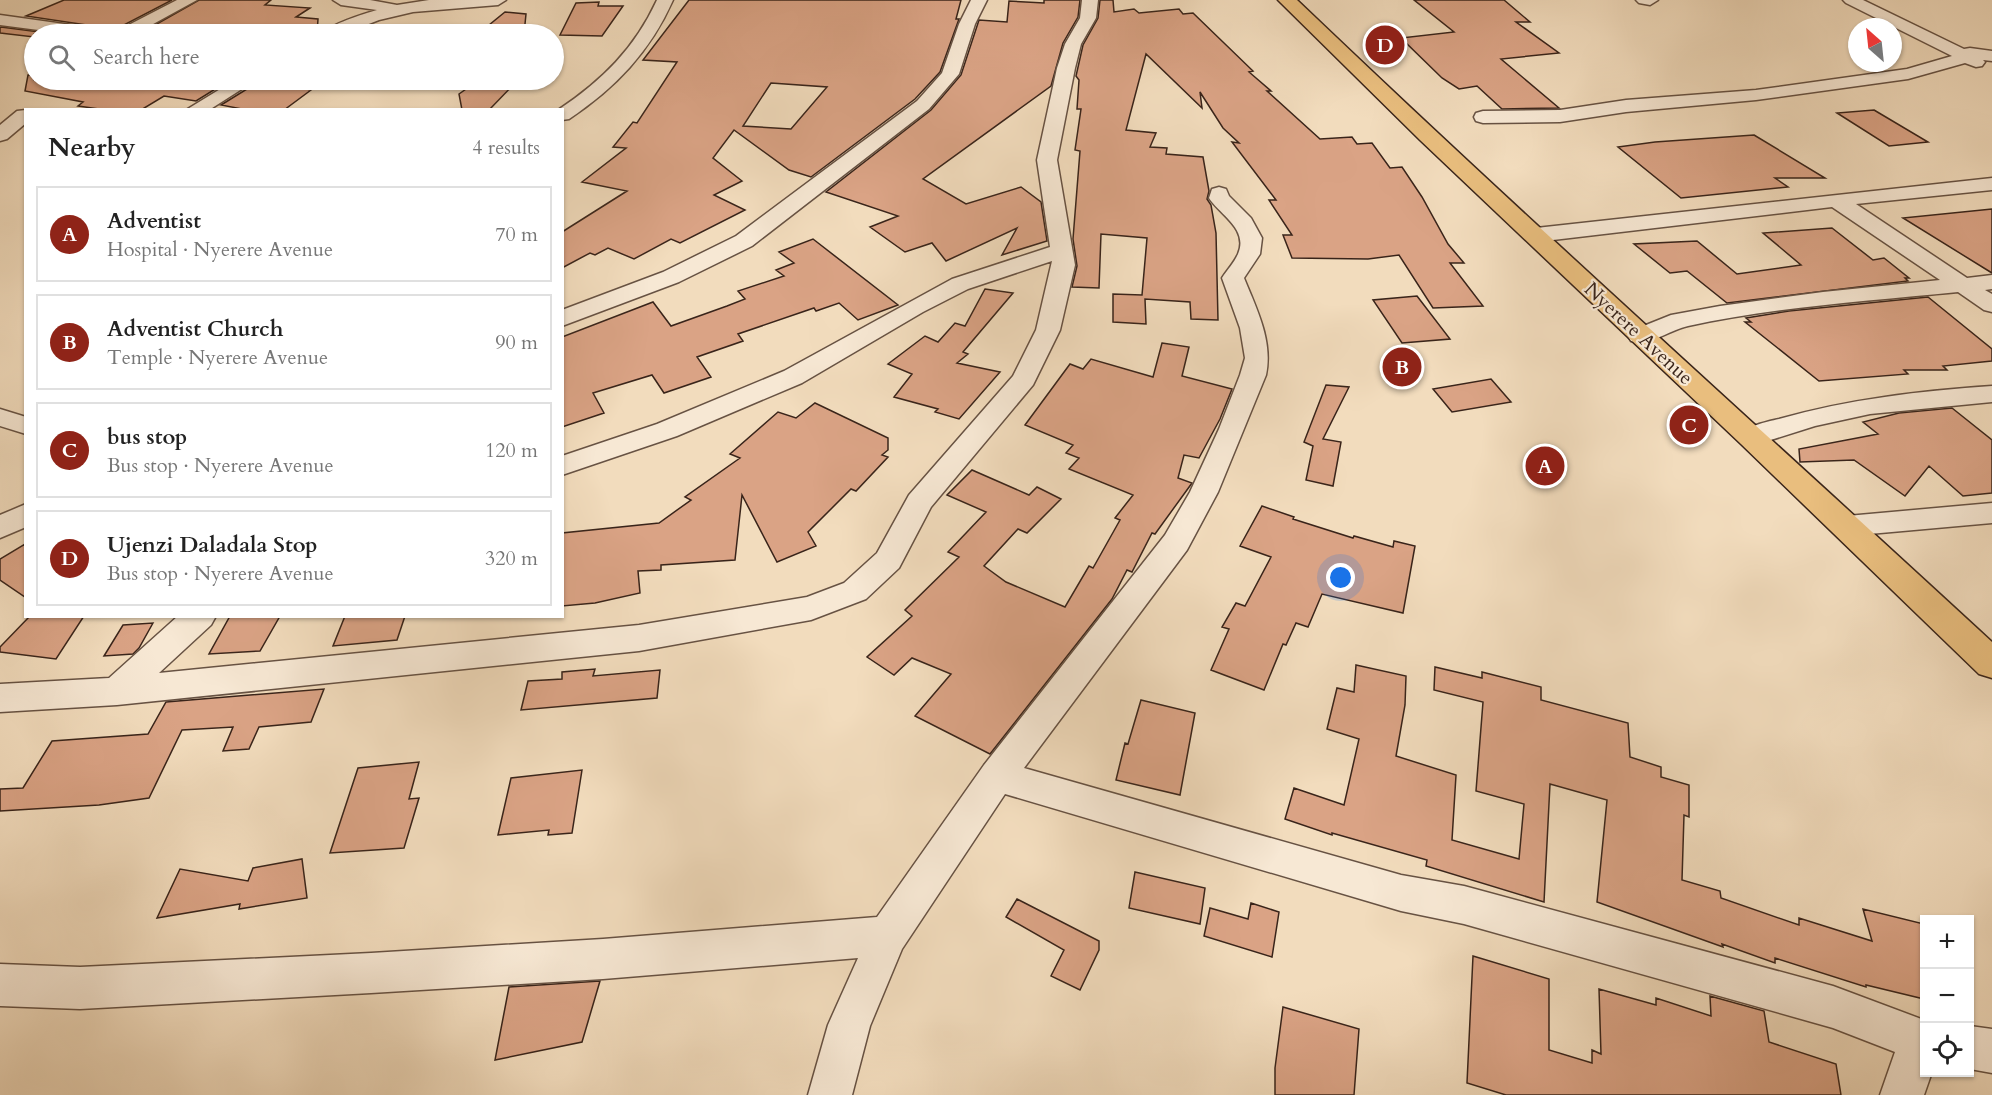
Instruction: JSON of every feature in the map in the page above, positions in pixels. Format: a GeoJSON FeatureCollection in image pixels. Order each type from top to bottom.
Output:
{"type":"FeatureCollection","features":[{"type":"Feature","properties":{"kind":"main road","name":"Nyerere Avenue"},"geometry":{"type":"LineString","coordinates":[[1287,0],[1427,136],[1536,235],[1640,336],[1752,437],[1992,664]]}},
{"type":"Feature","properties":{"kind":"street"},"geometry":{"type":"LineString","coordinates":[[142,24],[189,0]]}},
{"type":"Feature","properties":{"kind":"street"},"geometry":{"type":"LineString","coordinates":[[341,0],[397,8],[498,0]]}},
{"type":"Feature","properties":{"kind":"street"},"geometry":{"type":"LineString","coordinates":[[564,113],[627,64],[645,42],[665,0]]}},
{"type":"Feature","properties":{"kind":"street"},"geometry":{"type":"LineString","coordinates":[[564,319],[670,276],[744,241],[923,105],[950,74],[967,24],[979,0]]}},
{"type":"Feature","properties":{"kind":"street"},"geometry":{"type":"LineString","coordinates":[[0,698],[117,691],[639,638],[812,608],[855,591],[888,560],[919,502],[973,435],[1024,379],[1048,330],[1064,265],[1047,160],[1066,68],[1073,44],[1088,18],[1090,0]]}},
{"type":"Feature","properties":{"kind":"street"},"geometry":{"type":"LineString","coordinates":[[1644,0],[1650,0]]}},
{"type":"Feature","properties":{"kind":"street"},"geometry":{"type":"LineString","coordinates":[[1851,0],[1965,58],[1992,69]]}},
{"type":"Feature","properties":{"kind":"street"},"geometry":{"type":"LineString","coordinates":[[353,24],[397,8]]}},
{"type":"Feature","properties":{"kind":"street"},"geometry":{"type":"LineString","coordinates":[[0,20],[29,24]]}},
{"type":"Feature","properties":{"kind":"street"},"geometry":{"type":"LineString","coordinates":[[1483,117],[1560,116],[1626,106],[1756,95],[1893,77],[1965,58],[1970,53],[1992,56]]}},
{"type":"Feature","properties":{"kind":"street"},"geometry":{"type":"LineString","coordinates":[[198,108],[230,90]]}},
{"type":"Feature","properties":{"kind":"street"},"geometry":{"type":"LineString","coordinates":[[0,114],[24,115]]}},
{"type":"Feature","properties":{"kind":"street"},"geometry":{"type":"LineString","coordinates":[[0,135],[24,116]]}},
{"type":"Feature","properties":{"kind":"street"},"geometry":{"type":"LineString","coordinates":[[1536,235],[1992,184]]}},
{"type":"Feature","properties":{"kind":"street"},"geometry":{"type":"LineString","coordinates":[[830,1095],[849,1025],[888,936],[997,776],[1176,542],[1204,492],[1241,407],[1257,358],[1252,328],[1233,278],[1251,252],[1251,238],[1237,215],[1219,198],[1219,194]]}},
{"type":"Feature","properties":{"kind":"street"},"geometry":{"type":"LineString","coordinates":[[1836,200],[1992,305]]}},
{"type":"Feature","properties":{"kind":"street"},"geometry":{"type":"LineString","coordinates":[[564,465],[667,430],[793,377],[960,284],[1062,250]]}},
{"type":"Feature","properties":{"kind":"street"},"geometry":{"type":"LineString","coordinates":[[1640,336],[1666,324],[1703,315],[1823,299],[1992,282]]}},
{"type":"Feature","properties":{"kind":"street"},"geometry":{"type":"LineString","coordinates":[[1752,437],[1812,417],[1866,406],[1906,400],[1992,394]]}},
{"type":"Feature","properties":{"kind":"street"},"geometry":{"type":"LineString","coordinates":[[0,417],[24,425]]}},
{"type":"Feature","properties":{"kind":"street"},"geometry":{"type":"LineString","coordinates":[[1846,526],[1992,513]]}},
{"type":"Feature","properties":{"kind":"street"},"geometry":{"type":"LineString","coordinates":[[0,528],[24,515]]}},
{"type":"Feature","properties":{"kind":"street"},"geometry":{"type":"LineString","coordinates":[[117,691],[198,618]]}},
{"type":"Feature","properties":{"kind":"street"},"geometry":{"type":"LineString","coordinates":[[997,776],[1401,893],[1464,905],[1833,1007],[1920,1040]]}},
{"type":"Feature","properties":{"kind":"street"},"geometry":{"type":"LineString","coordinates":[[0,985],[80,988],[371,973],[603,959],[888,936]]}},
{"type":"Feature","properties":{"kind":"street"},"geometry":{"type":"LineString","coordinates":[[1974,1049],[1992,1051]]}},
{"type":"Feature","properties":{"kind":"street"},"geometry":{"type":"LineString","coordinates":[[1902,1095],[1913,1061],[1920,1054]]}},
{"type":"Feature","properties":{"kind":"building"},"geometry":{"type":"Polygon","coordinates":[[[64,0],[172,0],[126,24],[80,24],[26,16],[64,0]]]}},
{"type":"Feature","properties":{"kind":"building"},"geometry":{"type":"Polygon","coordinates":[[[199,0],[271,0],[265,5],[310,8],[296,17],[318,19],[318,24],[157,24],[199,0]]]}},
{"type":"Feature","properties":{"kind":"building"},"geometry":{"type":"Polygon","coordinates":[[[689,0],[961,0],[956,19],[959,19],[940,72],[915,99],[811,177],[789,170],[734,130],[713,158],[742,181],[714,195],[745,210],[680,243],[671,239],[634,259],[608,248],[595,255],[590,253],[564,267],[564,231],[627,191],[582,182],[626,148],[613,147],[633,122],[637,123],[677,62],[643,60],[689,0]],[[771,83],[743,126],[791,129],[827,87],[771,83]]]}},
{"type":"Feature","properties":{"kind":"building"},"geometry":{"type":"Polygon","coordinates":[[[1044,0],[1080,0],[1078,17],[1063,43],[1051,86],[923,179],[966,204],[1021,187],[1041,202],[1047,241],[1002,255],[1017,228],[946,261],[932,243],[905,252],[870,227],[898,216],[826,192],[931,110],[961,75],[979,20],[1007,22],[1009,1],[1044,3],[1044,0]]]}},
{"type":"Feature","properties":{"kind":"building"},"geometry":{"type":"Polygon","coordinates":[[[1100,0],[1113,0],[1114,12],[1134,9],[1139,13],[1179,9],[1183,14],[1193,13],[1253,71],[1249,72],[1271,91],[1267,91],[1320,139],[1352,137],[1357,144],[1372,143],[1390,168],[1402,167],[1448,244],[1464,263],[1450,263],[1483,306],[1433,308],[1399,255],[1368,259],[1292,258],[1283,235],[1292,235],[1269,200],[1276,200],[1232,142],[1239,143],[1223,128],[1200,92],[1202,108],[1146,54],[1126,130],[1156,133],[1150,147],[1167,148],[1166,154],[1203,157],[1209,191],[1207,199],[1211,205],[1216,233],[1218,320],[1191,319],[1190,302],[1145,299],[1146,324],[1113,322],[1113,294],[1142,295],[1147,238],[1101,234],[1099,288],[1072,287],[1077,266],[1073,239],[1080,151],[1075,150],[1081,109],[1077,109],[1079,80],[1076,76],[1083,45],[1098,18],[1100,0]]]}},
{"type":"Feature","properties":{"kind":"building"},"geometry":{"type":"Polygon","coordinates":[[[1414,0],[1504,0],[1530,22],[1516,22],[1559,53],[1501,59],[1559,108],[1502,109],[1477,86],[1459,89],[1442,78],[1401,38],[1454,32],[1414,0]]]}},
{"type":"Feature","properties":{"kind":"building"},"geometry":{"type":"Polygon","coordinates":[[[599,2],[598,6],[623,6],[602,36],[564,35],[564,27],[576,3],[599,2]]]}},
{"type":"Feature","properties":{"kind":"building"},"geometry":{"type":"Polygon","coordinates":[[[505,12],[526,14],[525,24],[490,24],[505,12]]]}},
{"type":"Feature","properties":{"kind":"building"},"geometry":{"type":"Polygon","coordinates":[[[1,27],[24,30],[24,36],[0,33],[1,27]]]}},
{"type":"Feature","properties":{"kind":"building"},"geometry":{"type":"Polygon","coordinates":[[[214,90],[196,101],[164,96],[144,108],[92,108],[78,106],[83,102],[25,91],[214,90]]]}},
{"type":"Feature","properties":{"kind":"building"},"geometry":{"type":"Polygon","coordinates":[[[245,90],[311,90],[287,108],[237,108],[221,105],[245,90]]]}},
{"type":"Feature","properties":{"kind":"building"},"geometry":{"type":"Polygon","coordinates":[[[465,90],[508,90],[491,108],[462,108],[459,94],[465,90]]]}},
{"type":"Feature","properties":{"kind":"building"},"geometry":{"type":"Polygon","coordinates":[[[1874,110],[1928,142],[1889,146],[1837,113],[1874,110]]]}},
{"type":"Feature","properties":{"kind":"building"},"geometry":{"type":"Polygon","coordinates":[[[1754,135],[1825,178],[1775,178],[1788,187],[1681,198],[1618,147],[1655,142],[1754,135]]]}},
{"type":"Feature","properties":{"kind":"building"},"geometry":{"type":"Polygon","coordinates":[[[1992,209],[1992,273],[1903,218],[1992,209]]]}},
{"type":"Feature","properties":{"kind":"building"},"geometry":{"type":"Polygon","coordinates":[[[1832,228],[1873,260],[1884,258],[1909,278],[1905,278],[1908,281],[1727,303],[1687,271],[1670,273],[1634,244],[1697,241],[1737,274],[1801,265],[1763,233],[1832,228]]]}},
{"type":"Feature","properties":{"kind":"building"},"geometry":{"type":"Polygon","coordinates":[[[813,239],[898,305],[858,320],[839,303],[816,311],[814,308],[738,334],[743,341],[697,357],[711,377],[664,393],[652,375],[593,393],[604,413],[564,426],[564,336],[653,302],[671,326],[745,299],[738,291],[784,276],[776,270],[794,263],[779,252],[813,239]]]}},
{"type":"Feature","properties":{"kind":"building"},"geometry":{"type":"Polygon","coordinates":[[[985,289],[1013,293],[963,352],[968,354],[957,363],[1000,372],[959,419],[935,412],[938,409],[894,397],[912,374],[888,364],[925,336],[938,342],[955,323],[965,326],[985,289]]]}},
{"type":"Feature","properties":{"kind":"building"},"geometry":{"type":"Polygon","coordinates":[[[1417,296],[1450,339],[1402,343],[1373,300],[1417,296]]]}},
{"type":"Feature","properties":{"kind":"building"},"geometry":{"type":"Polygon","coordinates":[[[1928,297],[1992,349],[1992,361],[1943,366],[1947,370],[1904,370],[1908,374],[1819,381],[1745,322],[1751,322],[1746,318],[1789,311],[1928,297]]]}},
{"type":"Feature","properties":{"kind":"building"},"geometry":{"type":"Polygon","coordinates":[[[1162,343],[1189,347],[1182,376],[1232,389],[1220,419],[1199,458],[1184,455],[1178,478],[1192,483],[1155,534],[1152,533],[1132,572],[1127,570],[1112,599],[990,754],[915,716],[951,674],[912,658],[894,675],[867,657],[912,616],[905,610],[959,557],[948,552],[986,512],[947,495],[972,470],[1029,495],[1037,487],[1061,499],[1027,533],[1018,529],[984,566],[1006,582],[1065,607],[1089,566],[1093,568],[1120,520],[1115,518],[1133,495],[1069,469],[1079,458],[1066,453],[1073,445],[1025,425],[1070,364],[1083,369],[1091,359],[1153,377],[1162,343]]]}},
{"type":"Feature","properties":{"kind":"building"},"geometry":{"type":"Polygon","coordinates":[[[1491,379],[1511,402],[1452,412],[1433,389],[1491,379]]]}},
{"type":"Feature","properties":{"kind":"building"},"geometry":{"type":"Polygon","coordinates":[[[1326,385],[1349,387],[1323,439],[1341,442],[1333,486],[1306,480],[1313,446],[1304,442],[1326,385]]]}},
{"type":"Feature","properties":{"kind":"building"},"geometry":{"type":"Polygon","coordinates":[[[815,403],[888,438],[888,450],[882,455],[888,457],[856,491],[851,489],[808,532],[816,546],[777,562],[742,495],[735,560],[661,565],[661,570],[638,571],[640,593],[595,603],[564,606],[564,533],[659,523],[691,500],[685,497],[740,458],[730,454],[778,412],[796,418],[815,403]]]}},
{"type":"Feature","properties":{"kind":"building"},"geometry":{"type":"Polygon","coordinates":[[[1952,408],[1992,440],[1992,493],[1963,496],[1929,466],[1905,496],[1854,460],[1800,462],[1799,449],[1878,434],[1863,422],[1899,413],[1952,408]]]}},
{"type":"Feature","properties":{"kind":"building"},"geometry":{"type":"Polygon","coordinates":[[[1262,506],[1294,517],[1293,519],[1353,538],[1354,536],[1393,547],[1394,541],[1415,546],[1403,613],[1322,594],[1308,627],[1296,623],[1286,645],[1283,644],[1264,690],[1211,670],[1229,629],[1222,627],[1236,603],[1245,606],[1271,557],[1240,546],[1262,506]]]}},
{"type":"Feature","properties":{"kind":"building"},"geometry":{"type":"Polygon","coordinates":[[[24,545],[24,596],[0,580],[0,559],[24,545]]]}},
{"type":"Feature","properties":{"kind":"building"},"geometry":{"type":"Polygon","coordinates":[[[28,618],[83,618],[56,659],[0,652],[0,647],[28,618]]]}},
{"type":"Feature","properties":{"kind":"building"},"geometry":{"type":"Polygon","coordinates":[[[229,618],[279,618],[260,651],[209,654],[229,618]]]}},
{"type":"Feature","properties":{"kind":"building"},"geometry":{"type":"Polygon","coordinates":[[[344,618],[404,618],[397,640],[333,646],[344,618]]]}},
{"type":"Feature","properties":{"kind":"building"},"geometry":{"type":"Polygon","coordinates":[[[153,623],[133,654],[104,656],[123,625],[153,623]]]}},
{"type":"Feature","properties":{"kind":"building"},"geometry":{"type":"Polygon","coordinates":[[[1356,665],[1406,676],[1405,705],[1396,756],[1456,775],[1452,840],[1519,859],[1524,804],[1476,791],[1483,702],[1434,690],[1435,667],[1482,678],[1482,672],[1541,687],[1541,700],[1628,723],[1630,757],[1661,767],[1661,777],[1689,785],[1689,817],[1684,815],[1682,880],[1720,891],[1721,898],[1799,925],[1799,918],[1872,941],[1863,909],[1920,923],[1920,998],[1866,985],[1866,987],[1775,958],[1775,963],[1597,902],[1607,800],[1550,784],[1544,902],[1426,866],[1427,860],[1332,833],[1332,835],[1285,819],[1294,788],[1344,805],[1359,739],[1327,729],[1337,688],[1354,692],[1356,665]]]}},
{"type":"Feature","properties":{"kind":"building"},"geometry":{"type":"Polygon","coordinates":[[[595,669],[593,676],[660,670],[657,698],[521,710],[528,681],[562,679],[562,672],[595,669]]]}},
{"type":"Feature","properties":{"kind":"building"},"geometry":{"type":"Polygon","coordinates":[[[324,689],[311,722],[259,727],[249,749],[223,751],[233,727],[182,730],[149,798],[99,805],[0,811],[0,789],[23,788],[52,741],[148,734],[166,702],[324,689]]]}},
{"type":"Feature","properties":{"kind":"building"},"geometry":{"type":"Polygon","coordinates":[[[1141,700],[1195,713],[1180,795],[1116,780],[1125,743],[1128,744],[1141,700]]]}},
{"type":"Feature","properties":{"kind":"building"},"geometry":{"type":"Polygon","coordinates":[[[419,762],[409,799],[419,798],[404,848],[330,853],[358,768],[419,762]]]}},
{"type":"Feature","properties":{"kind":"building"},"geometry":{"type":"Polygon","coordinates":[[[582,770],[572,833],[548,835],[549,830],[498,835],[511,778],[582,770]]]}},
{"type":"Feature","properties":{"kind":"building"},"geometry":{"type":"Polygon","coordinates":[[[302,859],[307,898],[239,909],[240,904],[157,918],[180,869],[248,881],[253,868],[302,859]]]}},
{"type":"Feature","properties":{"kind":"building"},"geometry":{"type":"Polygon","coordinates":[[[1135,872],[1205,888],[1200,924],[1129,908],[1135,872]]]}},
{"type":"Feature","properties":{"kind":"building"},"geometry":{"type":"Polygon","coordinates":[[[1017,899],[1099,941],[1099,950],[1080,990],[1051,976],[1064,950],[1006,917],[1017,899]]]}},
{"type":"Feature","properties":{"kind":"building"},"geometry":{"type":"Polygon","coordinates":[[[1251,903],[1279,912],[1272,957],[1204,936],[1210,908],[1248,919],[1251,903]]]}},
{"type":"Feature","properties":{"kind":"building"},"geometry":{"type":"Polygon","coordinates":[[[1473,956],[1549,979],[1549,1050],[1592,1063],[1592,1050],[1601,1054],[1599,989],[1656,1005],[1656,998],[1711,1016],[1710,996],[1764,1011],[1769,1042],[1836,1064],[1841,1095],[1506,1095],[1467,1083],[1473,956]]]}},
{"type":"Feature","properties":{"kind":"building"},"geometry":{"type":"Polygon","coordinates":[[[600,981],[582,1042],[495,1060],[509,987],[600,981]]]}},
{"type":"Feature","properties":{"kind":"building"},"geometry":{"type":"Polygon","coordinates":[[[1283,1007],[1359,1029],[1354,1095],[1275,1095],[1275,1068],[1283,1007]]]}},
{"type":"Feature","properties":{"kind":"place","name":"Ujenzi Daladala Stop"},"geometry":{"type":"Point","coordinates":[1385,45]}},
{"type":"Feature","properties":{"kind":"place","name":"Adventist Church"},"geometry":{"type":"Point","coordinates":[1402,367]}},
{"type":"Feature","properties":{"kind":"place","name":"bus stop"},"geometry":{"type":"Point","coordinates":[1689,425]}},
{"type":"Feature","properties":{"kind":"place","name":"Adventist"},"geometry":{"type":"Point","coordinates":[1545,466]}}]}
